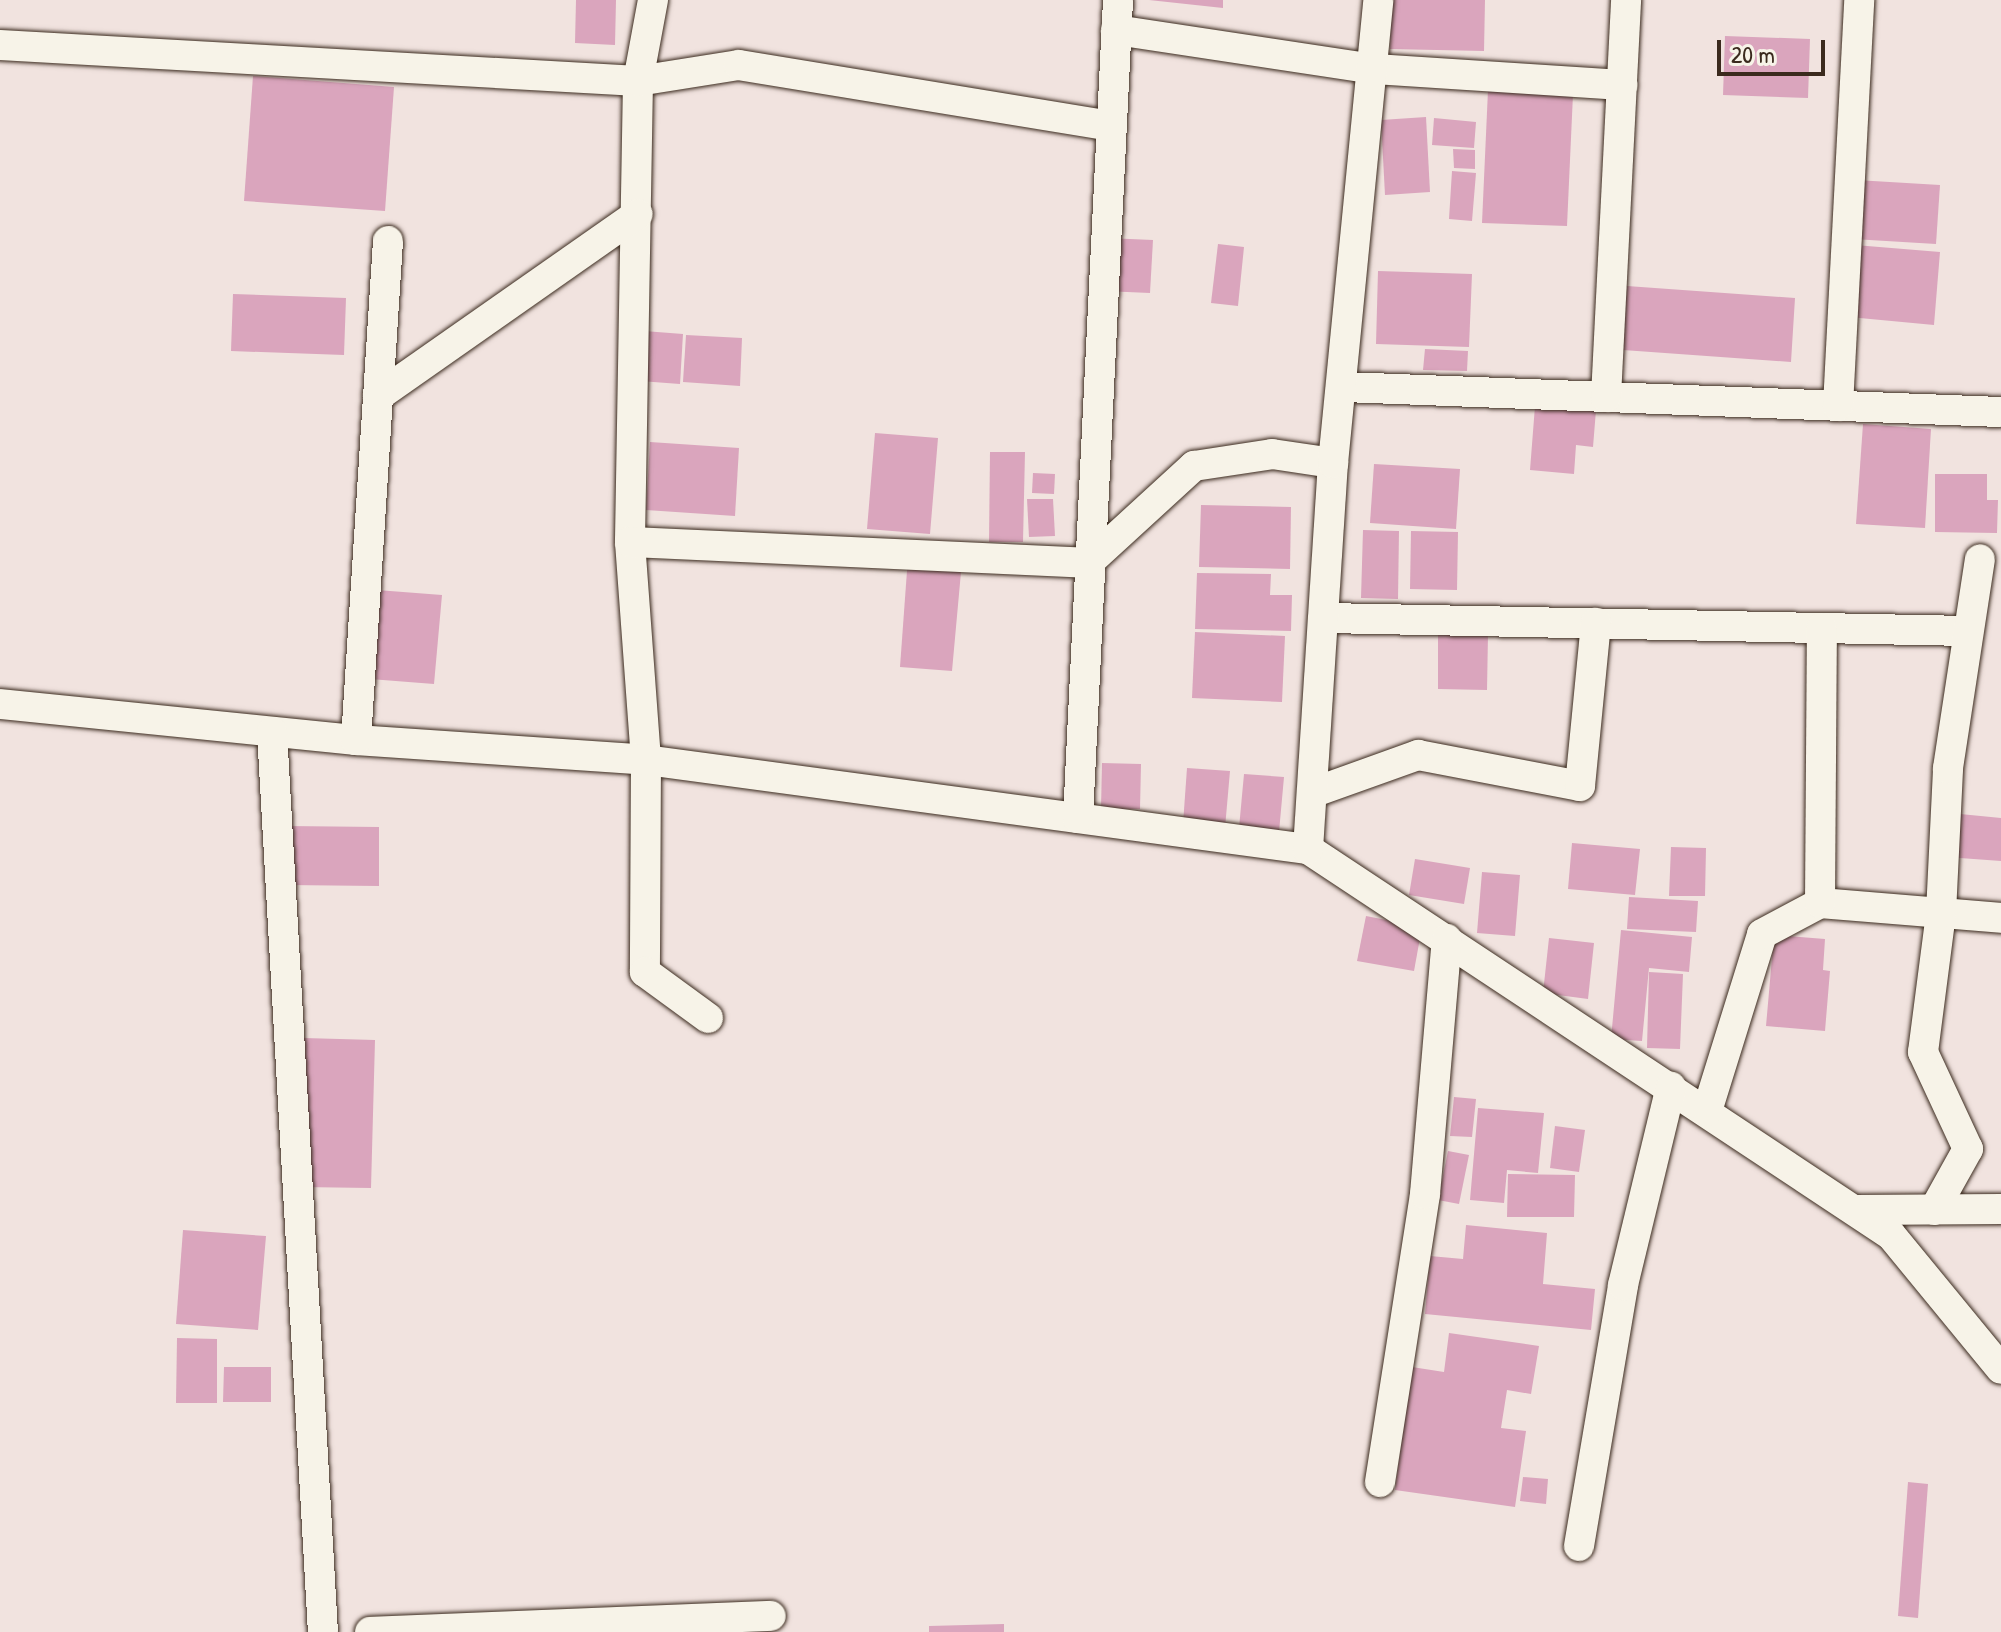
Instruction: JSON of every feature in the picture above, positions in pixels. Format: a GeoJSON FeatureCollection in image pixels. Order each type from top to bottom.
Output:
{"type":"FeatureCollection","features":[{"type":"Feature","properties":{"kind":"street"},"geometry":{"type":"LineString","coordinates":[[653,0],[638,81],[630,542],[646,760],[645,972],[708,1018]]}},
{"type":"Feature","properties":{"kind":"street"},"geometry":{"type":"LineString","coordinates":[[1078,818],[1088,563],[1118,0]]}},
{"type":"Feature","properties":{"kind":"street"},"geometry":{"type":"LineString","coordinates":[[1308,849],[1326,618],[1333,463],[1344,387],[1378,0]]}},
{"type":"Feature","properties":{"kind":"street"},"geometry":{"type":"LineString","coordinates":[[1606,397],[1626,0]]}},
{"type":"Feature","properties":{"kind":"street"},"geometry":{"type":"LineString","coordinates":[[1838,406],[1859,0]]}},
{"type":"Feature","properties":{"kind":"street"},"geometry":{"type":"LineString","coordinates":[[1116,30],[1374,69],[1622,85]]}},
{"type":"Feature","properties":{"kind":"street"},"geometry":{"type":"LineString","coordinates":[[0,45],[638,81],[739,65],[1110,126]]}},
{"type":"Feature","properties":{"kind":"street"},"geometry":{"type":"LineString","coordinates":[[378,396],[638,214]]}},
{"type":"Feature","properties":{"kind":"street"},"geometry":{"type":"LineString","coordinates":[[356,740],[388,241]]}},
{"type":"Feature","properties":{"kind":"street"},"geometry":{"type":"LineString","coordinates":[[1344,387],[2001,412]]}},
{"type":"Feature","properties":{"kind":"street"},"geometry":{"type":"LineString","coordinates":[[630,542],[1088,563],[1194,466],[1272,454],[1333,463]]}},
{"type":"Feature","properties":{"kind":"street"},"geometry":{"type":"LineString","coordinates":[[1934,1210],[1968,1149],[1923,1052],[1941,913],[1948,768],[1966,631],[1980,559]]}},
{"type":"Feature","properties":{"kind":"street"},"geometry":{"type":"LineString","coordinates":[[1326,618],[1966,631]]}},
{"type":"Feature","properties":{"kind":"street"},"geometry":{"type":"LineString","coordinates":[[1312,793],[1418,755],[1580,786],[1596,623]]}},
{"type":"Feature","properties":{"kind":"street"},"geometry":{"type":"LineString","coordinates":[[1820,903],[1822,628]]}},
{"type":"Feature","properties":{"kind":"street"},"geometry":{"type":"LineString","coordinates":[[0,704],[356,740],[646,760],[1308,849],[1891,1235],[2001,1369]]}},
{"type":"Feature","properties":{"kind":"street"},"geometry":{"type":"LineString","coordinates":[[272,732],[323,1632]]}},
{"type":"Feature","properties":{"kind":"street"},"geometry":{"type":"LineString","coordinates":[[1707,1111],[1762,934],[1820,903],[2001,918]]}},
{"type":"Feature","properties":{"kind":"street"},"geometry":{"type":"LineString","coordinates":[[1380,1482],[1425,1194],[1447,939]]}},
{"type":"Feature","properties":{"kind":"street"},"geometry":{"type":"LineString","coordinates":[[1579,1546],[1623,1285],[1671,1087]]}},
{"type":"Feature","properties":{"kind":"street"},"geometry":{"type":"LineString","coordinates":[[1857,1210],[2001,1209]]}},
{"type":"Feature","properties":{"kind":"street"},"geometry":{"type":"LineString","coordinates":[[370,1632],[771,1616]]}},
{"type":"Feature","properties":{"kind":"building"},"geometry":{"type":"Polygon","coordinates":[[[576,0],[616,0],[615,45],[575,43],[576,0]]]}},
{"type":"Feature","properties":{"kind":"building"},"geometry":{"type":"Polygon","coordinates":[[[1149,0],[1223,0],[1223,8],[1149,0]]]}},
{"type":"Feature","properties":{"kind":"building"},"geometry":{"type":"Polygon","coordinates":[[[1391,0],[1485,0],[1484,51],[1390,49],[1391,0]]]}},
{"type":"Feature","properties":{"kind":"building"},"geometry":{"type":"Polygon","coordinates":[[[1725,36],[1810,39],[1808,98],[1723,95],[1725,36]]]}},
{"type":"Feature","properties":{"kind":"building"},"geometry":{"type":"Polygon","coordinates":[[[253,76],[394,87],[385,211],[244,201],[253,76]]]}},
{"type":"Feature","properties":{"kind":"building"},"geometry":{"type":"Polygon","coordinates":[[[1488,90],[1573,94],[1567,226],[1482,223],[1488,90]]]}},
{"type":"Feature","properties":{"kind":"building"},"geometry":{"type":"Polygon","coordinates":[[[1426,117],[1430,192],[1385,195],[1381,120],[1426,117]]]}},
{"type":"Feature","properties":{"kind":"building"},"geometry":{"type":"Polygon","coordinates":[[[1434,118],[1476,122],[1474,148],[1432,145],[1434,118]]]}},
{"type":"Feature","properties":{"kind":"building"},"geometry":{"type":"Polygon","coordinates":[[[1453,149],[1475,150],[1475,169],[1454,168],[1453,149]]]}},
{"type":"Feature","properties":{"kind":"building"},"geometry":{"type":"Polygon","coordinates":[[[1452,171],[1476,173],[1472,221],[1449,219],[1452,171]]]}},
{"type":"Feature","properties":{"kind":"building"},"geometry":{"type":"Polygon","coordinates":[[[1856,180],[1940,185],[1936,244],[1853,239],[1856,180]]]}},
{"type":"Feature","properties":{"kind":"building"},"geometry":{"type":"Polygon","coordinates":[[[1107,238],[1153,240],[1150,293],[1104,291],[1107,238]]]}},
{"type":"Feature","properties":{"kind":"building"},"geometry":{"type":"Polygon","coordinates":[[[1218,244],[1244,247],[1238,306],[1211,303],[1218,244]]]}},
{"type":"Feature","properties":{"kind":"building"},"geometry":{"type":"Polygon","coordinates":[[[1855,245],[1940,252],[1934,325],[1849,317],[1855,245]]]}},
{"type":"Feature","properties":{"kind":"building"},"geometry":{"type":"Polygon","coordinates":[[[1378,271],[1472,274],[1469,347],[1376,344],[1378,271]]]}},
{"type":"Feature","properties":{"kind":"building"},"geometry":{"type":"Polygon","coordinates":[[[1627,286],[1795,298],[1791,362],[1623,350],[1627,286]]]}},
{"type":"Feature","properties":{"kind":"building"},"geometry":{"type":"Polygon","coordinates":[[[233,294],[346,298],[344,355],[231,351],[233,294]]]}},
{"type":"Feature","properties":{"kind":"building"},"geometry":{"type":"Polygon","coordinates":[[[644,331],[683,334],[680,384],[640,381],[644,331]]]}},
{"type":"Feature","properties":{"kind":"building"},"geometry":{"type":"Polygon","coordinates":[[[686,335],[742,338],[740,386],[683,382],[686,335]]]}},
{"type":"Feature","properties":{"kind":"building"},"geometry":{"type":"Polygon","coordinates":[[[1425,349],[1468,351],[1467,371],[1423,370],[1425,349]]]}},
{"type":"Feature","properties":{"kind":"building"},"geometry":{"type":"Polygon","coordinates":[[[1535,406],[1596,410],[1593,447],[1576,445],[1574,474],[1530,470],[1535,406]]]}},
{"type":"Feature","properties":{"kind":"building"},"geometry":{"type":"Polygon","coordinates":[[[1863,424],[1931,429],[1925,528],[1856,524],[1863,424]]]}},
{"type":"Feature","properties":{"kind":"building"},"geometry":{"type":"Polygon","coordinates":[[[875,433],[938,438],[930,534],[867,529],[875,433]]]}},
{"type":"Feature","properties":{"kind":"building"},"geometry":{"type":"Polygon","coordinates":[[[650,442],[739,448],[735,516],[646,510],[650,442]]]}},
{"type":"Feature","properties":{"kind":"building"},"geometry":{"type":"Polygon","coordinates":[[[990,452],[1025,452],[1023,542],[989,542],[990,452]]]}},
{"type":"Feature","properties":{"kind":"building"},"geometry":{"type":"Polygon","coordinates":[[[1374,464],[1460,469],[1456,529],[1370,523],[1374,464]]]}},
{"type":"Feature","properties":{"kind":"building"},"geometry":{"type":"Polygon","coordinates":[[[1033,473],[1055,474],[1054,494],[1032,493],[1033,473]]]}},
{"type":"Feature","properties":{"kind":"building"},"geometry":{"type":"Polygon","coordinates":[[[1935,474],[1987,474],[1987,500],[1998,500],[1997,533],[1935,532],[1935,474]]]}},
{"type":"Feature","properties":{"kind":"building"},"geometry":{"type":"Polygon","coordinates":[[[1027,499],[1053,499],[1055,536],[1029,537],[1027,499]]]}},
{"type":"Feature","properties":{"kind":"building"},"geometry":{"type":"Polygon","coordinates":[[[1201,505],[1291,507],[1290,569],[1199,567],[1201,505]]]}},
{"type":"Feature","properties":{"kind":"building"},"geometry":{"type":"Polygon","coordinates":[[[1363,530],[1399,531],[1398,599],[1361,598],[1363,530]]]}},
{"type":"Feature","properties":{"kind":"building"},"geometry":{"type":"Polygon","coordinates":[[[1411,531],[1458,532],[1457,590],[1410,589],[1411,531]]]}},
{"type":"Feature","properties":{"kind":"building"},"geometry":{"type":"Polygon","coordinates":[[[908,557],[962,561],[952,671],[900,667],[908,557]]]}},
{"type":"Feature","properties":{"kind":"building"},"geometry":{"type":"Polygon","coordinates":[[[1197,573],[1271,574],[1270,595],[1292,595],[1291,631],[1195,629],[1197,573]]]}},
{"type":"Feature","properties":{"kind":"building"},"geometry":{"type":"Polygon","coordinates":[[[377,590],[442,595],[434,684],[370,679],[377,590]]]}},
{"type":"Feature","properties":{"kind":"building"},"geometry":{"type":"Polygon","coordinates":[[[1195,632],[1285,636],[1282,702],[1192,698],[1195,632]]]}},
{"type":"Feature","properties":{"kind":"building"},"geometry":{"type":"Polygon","coordinates":[[[1438,634],[1488,634],[1487,690],[1438,689],[1438,634]]]}},
{"type":"Feature","properties":{"kind":"building"},"geometry":{"type":"Polygon","coordinates":[[[1102,763],[1141,764],[1140,809],[1101,809],[1102,763]]]}},
{"type":"Feature","properties":{"kind":"building"},"geometry":{"type":"Polygon","coordinates":[[[1187,768],[1230,771],[1225,828],[1183,824],[1187,768]]]}},
{"type":"Feature","properties":{"kind":"building"},"geometry":{"type":"Polygon","coordinates":[[[1244,774],[1284,777],[1279,832],[1239,828],[1244,774]]]}},
{"type":"Feature","properties":{"kind":"building"},"geometry":{"type":"Polygon","coordinates":[[[1950,813],[2001,818],[2001,861],[1946,857],[1950,813]]]}},
{"type":"Feature","properties":{"kind":"building"},"geometry":{"type":"Polygon","coordinates":[[[287,826],[379,827],[379,886],[286,885],[287,826]]]}},
{"type":"Feature","properties":{"kind":"building"},"geometry":{"type":"Polygon","coordinates":[[[1572,843],[1640,849],[1635,895],[1568,889],[1572,843]]]}},
{"type":"Feature","properties":{"kind":"building"},"geometry":{"type":"Polygon","coordinates":[[[1671,847],[1706,848],[1705,896],[1669,896],[1671,847]]]}},
{"type":"Feature","properties":{"kind":"building"},"geometry":{"type":"Polygon","coordinates":[[[1415,859],[1470,868],[1464,904],[1409,895],[1415,859]]]}},
{"type":"Feature","properties":{"kind":"building"},"geometry":{"type":"Polygon","coordinates":[[[1482,872],[1520,875],[1515,936],[1477,933],[1482,872]]]}},
{"type":"Feature","properties":{"kind":"building"},"geometry":{"type":"Polygon","coordinates":[[[1629,897],[1698,901],[1696,932],[1627,929],[1629,897]]]}},
{"type":"Feature","properties":{"kind":"building"},"geometry":{"type":"Polygon","coordinates":[[[1366,916],[1422,927],[1414,971],[1357,961],[1366,916]]]}},
{"type":"Feature","properties":{"kind":"building"},"geometry":{"type":"Polygon","coordinates":[[[1621,930],[1692,937],[1689,972],[1649,968],[1642,1041],[1611,1039],[1621,930]]]}},
{"type":"Feature","properties":{"kind":"building"},"geometry":{"type":"Polygon","coordinates":[[[1774,935],[1825,939],[1823,970],[1830,971],[1825,1031],[1766,1026],[1774,935]]]}},
{"type":"Feature","properties":{"kind":"building"},"geometry":{"type":"Polygon","coordinates":[[[1549,938],[1594,943],[1588,999],[1543,993],[1549,938]]]}},
{"type":"Feature","properties":{"kind":"building"},"geometry":{"type":"Polygon","coordinates":[[[1649,972],[1683,974],[1680,1049],[1647,1048],[1649,972]]]}},
{"type":"Feature","properties":{"kind":"building"},"geometry":{"type":"Polygon","coordinates":[[[304,1038],[375,1040],[371,1188],[301,1187],[304,1038]]]}},
{"type":"Feature","properties":{"kind":"building"},"geometry":{"type":"Polygon","coordinates":[[[1454,1097],[1476,1099],[1472,1137],[1450,1136],[1454,1097]]]}},
{"type":"Feature","properties":{"kind":"building"},"geometry":{"type":"Polygon","coordinates":[[[1478,1108],[1544,1113],[1538,1173],[1507,1170],[1504,1203],[1470,1200],[1478,1108]]]}},
{"type":"Feature","properties":{"kind":"building"},"geometry":{"type":"Polygon","coordinates":[[[1555,1126],[1585,1130],[1579,1172],[1550,1168],[1555,1126]]]}},
{"type":"Feature","properties":{"kind":"building"},"geometry":{"type":"Polygon","coordinates":[[[1448,1151],[1469,1155],[1459,1204],[1438,1200],[1448,1151]]]}},
{"type":"Feature","properties":{"kind":"building"},"geometry":{"type":"Polygon","coordinates":[[[1508,1174],[1575,1175],[1574,1217],[1507,1217],[1508,1174]]]}},
{"type":"Feature","properties":{"kind":"building"},"geometry":{"type":"Polygon","coordinates":[[[1466,1225],[1547,1233],[1543,1284],[1595,1289],[1591,1330],[1425,1314],[1430,1256],[1463,1259],[1466,1225]]]}},
{"type":"Feature","properties":{"kind":"building"},"geometry":{"type":"Polygon","coordinates":[[[183,1230],[266,1236],[258,1330],[176,1324],[183,1230]]]}},
{"type":"Feature","properties":{"kind":"building"},"geometry":{"type":"Polygon","coordinates":[[[1449,1333],[1539,1346],[1531,1394],[1507,1390],[1501,1428],[1526,1431],[1515,1507],[1395,1490],[1412,1367],[1444,1372],[1449,1333]]]}},
{"type":"Feature","properties":{"kind":"building"},"geometry":{"type":"Polygon","coordinates":[[[177,1338],[217,1339],[217,1403],[176,1403],[177,1338]]]}},
{"type":"Feature","properties":{"kind":"building"},"geometry":{"type":"Polygon","coordinates":[[[224,1367],[271,1367],[271,1402],[223,1402],[224,1367]]]}},
{"type":"Feature","properties":{"kind":"building"},"geometry":{"type":"Polygon","coordinates":[[[1523,1477],[1548,1479],[1546,1504],[1520,1501],[1523,1477]]]}},
{"type":"Feature","properties":{"kind":"building"},"geometry":{"type":"Polygon","coordinates":[[[1908,1482],[1928,1484],[1918,1618],[1898,1616],[1908,1482]]]}},
{"type":"Feature","properties":{"kind":"building"},"geometry":{"type":"Polygon","coordinates":[[[1004,1624],[1004,1632],[929,1632],[929,1626],[1004,1624]]]}}]}
